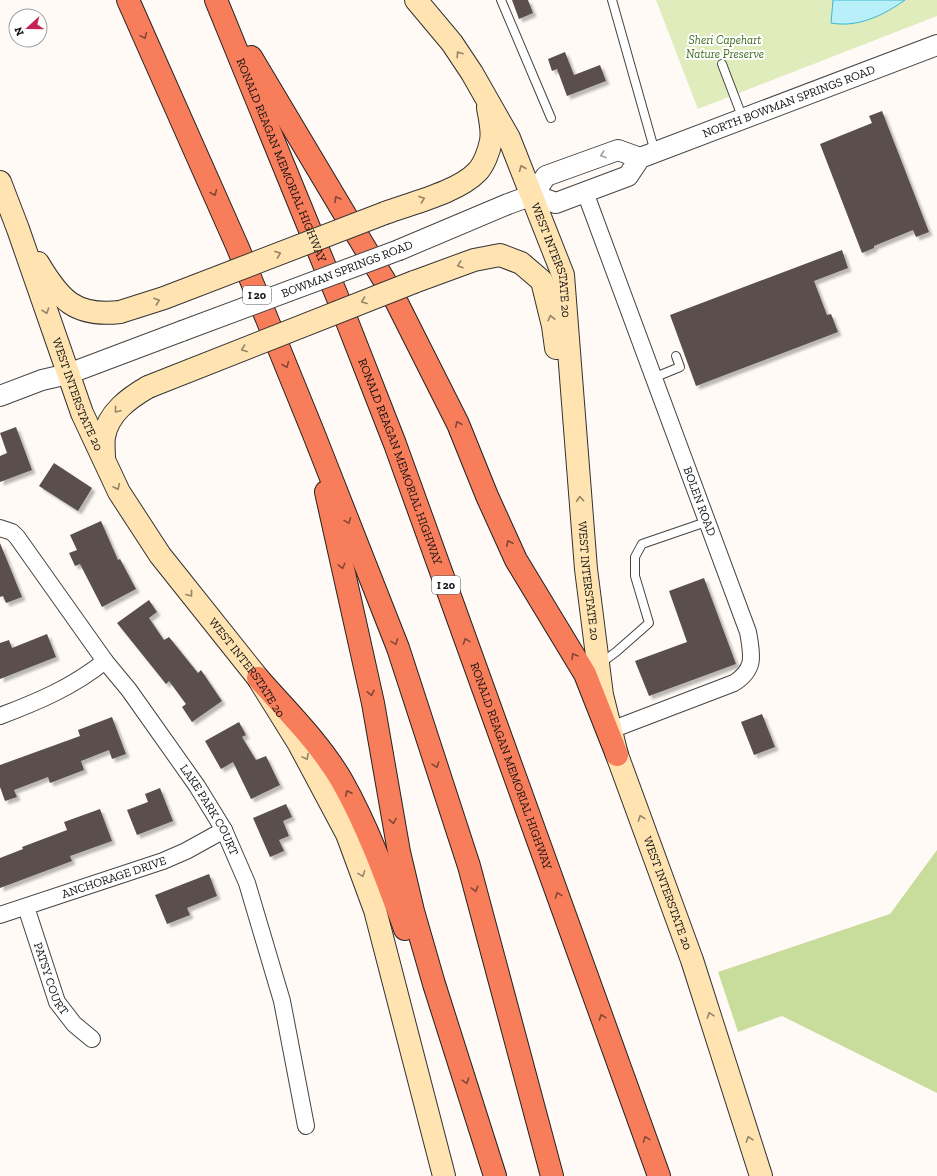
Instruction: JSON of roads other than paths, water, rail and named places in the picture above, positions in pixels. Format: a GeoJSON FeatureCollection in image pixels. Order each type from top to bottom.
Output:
{"type":"FeatureCollection","features":[{"type":"Feature","properties":{"kind":"highway","name":"I 20"},"geometry":{"type":"LineString","coordinates":[[128,0],[235,241],[313,432],[398,648],[469,866],[552,1176]]}},
{"type":"Feature","properties":{"kind":"highway"},"geometry":{"type":"LineString","coordinates":[[217,0],[393,294],[458,424],[487,496],[516,560],[585,674],[618,755]]}},
{"type":"Feature","properties":{"kind":"highway","name":"RONALD REAGAN MEMORIAL HIGHWAY"},"geometry":{"type":"LineString","coordinates":[[217,0],[339,301],[395,444],[659,1176]]}},
{"type":"Feature","properties":{"kind":"highway"},"geometry":{"type":"LineString","coordinates":[[313,432],[336,544],[373,703],[399,852],[430,969],[495,1176]]}},
{"type":"Feature","properties":{"kind":"highway"},"geometry":{"type":"LineString","coordinates":[[258,678],[318,746],[342,781],[380,862],[415,955],[455,1048]]}},
{"type":"Feature","properties":{"kind":"main road","name":"WEST INTERSTATE 20"},"geometry":{"type":"LineString","coordinates":[[416,0],[452,43],[510,138],[563,275],[586,569],[597,666],[602,695],[618,755],[692,960],[761,1176]]}},
{"type":"Feature","properties":{"kind":"main road"},"geometry":{"type":"LineString","coordinates":[[18,229],[48,279],[64,299],[82,311],[100,314],[120,312],[164,298],[454,187],[467,180],[478,171],[483,163],[491,141],[491,127],[487,100]]}},
{"type":"Feature","properties":{"kind":"main road","name":"WEST INTERSTATE 20"},"geometry":{"type":"LineString","coordinates":[[0,182],[18,229],[82,413],[119,492],[160,555],[258,678],[299,744],[347,834],[375,910],[444,1176]]}},
{"type":"Feature","properties":{"kind":"main road"},"geometry":{"type":"LineString","coordinates":[[104,460],[104,436],[113,415],[127,398],[148,386],[414,282],[474,260],[500,255],[521,263],[542,281],[553,326],[560,379],[575,424]]}},
{"type":"Feature","properties":{"kind":"street","name":"NORTH BOWMAN SPRINGS ROAD"},"geometry":{"type":"LineString","coordinates":[[647,155],[937,45]]}},
{"type":"Feature","properties":{"kind":"street"},"geometry":{"type":"LineString","coordinates":[[618,150],[647,155],[628,176],[556,203],[533,195],[546,176],[618,150]]}},
{"type":"Feature","properties":{"kind":"street","name":"BOLEN ROAD"},"geometry":{"type":"LineString","coordinates":[[585,192],[748,632],[752,658],[748,671],[744,677],[734,683],[611,730]]}},
{"type":"Feature","properties":{"kind":"street","name":"BOWMAN SPRINGS ROAD"},"geometry":{"type":"LineString","coordinates":[[0,396],[42,380],[68,374],[182,330],[399,250],[533,195]]}},
{"type":"Feature","properties":{"kind":"street","name":"LAKE PARK COURT"},"geometry":{"type":"LineString","coordinates":[[0,528],[12,532],[17,537],[105,662],[129,690],[197,786],[224,830],[247,883],[282,1001],[306,1126]]}},
{"type":"Feature","properties":{"kind":"street"},"geometry":{"type":"LineString","coordinates":[[0,716],[44,700],[92,672],[105,662]]}},
{"type":"Feature","properties":{"kind":"street","name":"ANCHORAGE DRIVE"},"geometry":{"type":"LineString","coordinates":[[0,915],[163,861],[186,851],[224,830]]}},
{"type":"Feature","properties":{"kind":"street","name":"PATSY COURT"},"geometry":{"type":"LineString","coordinates":[[26,907],[57,1002],[74,1024],[92,1039]]}},
{"type":"Feature","properties":{"kind":"lane"},"geometry":{"type":"LineString","coordinates":[[501,0],[551,118]]}},
{"type":"Feature","properties":{"kind":"lane"},"geometry":{"type":"LineString","coordinates":[[612,0],[647,155]]}},
{"type":"Feature","properties":{"kind":"lane"},"geometry":{"type":"LineString","coordinates":[[722,64],[743,119]]}},
{"type":"Feature","properties":{"kind":"lane"},"geometry":{"type":"LineString","coordinates":[[653,378],[680,367],[676,356]]}},
{"type":"Feature","properties":{"kind":"lane"},"geometry":{"type":"LineString","coordinates":[[597,666],[616,652],[649,623],[635,576],[635,557],[642,544],[706,522]]}},
{"type":"Feature","properties":{"kind":"water"},"geometry":{"type":"Polygon","coordinates":[[[833,0],[905,0],[888,11],[870,19],[851,24],[841,24],[831,23],[833,0]]]}},
{"type":"Feature","properties":{"kind":"park label","name":"Sheri Capehart Nature Preserve"},"geometry":{"type":"Point","coordinates":[725,47]}}]}
